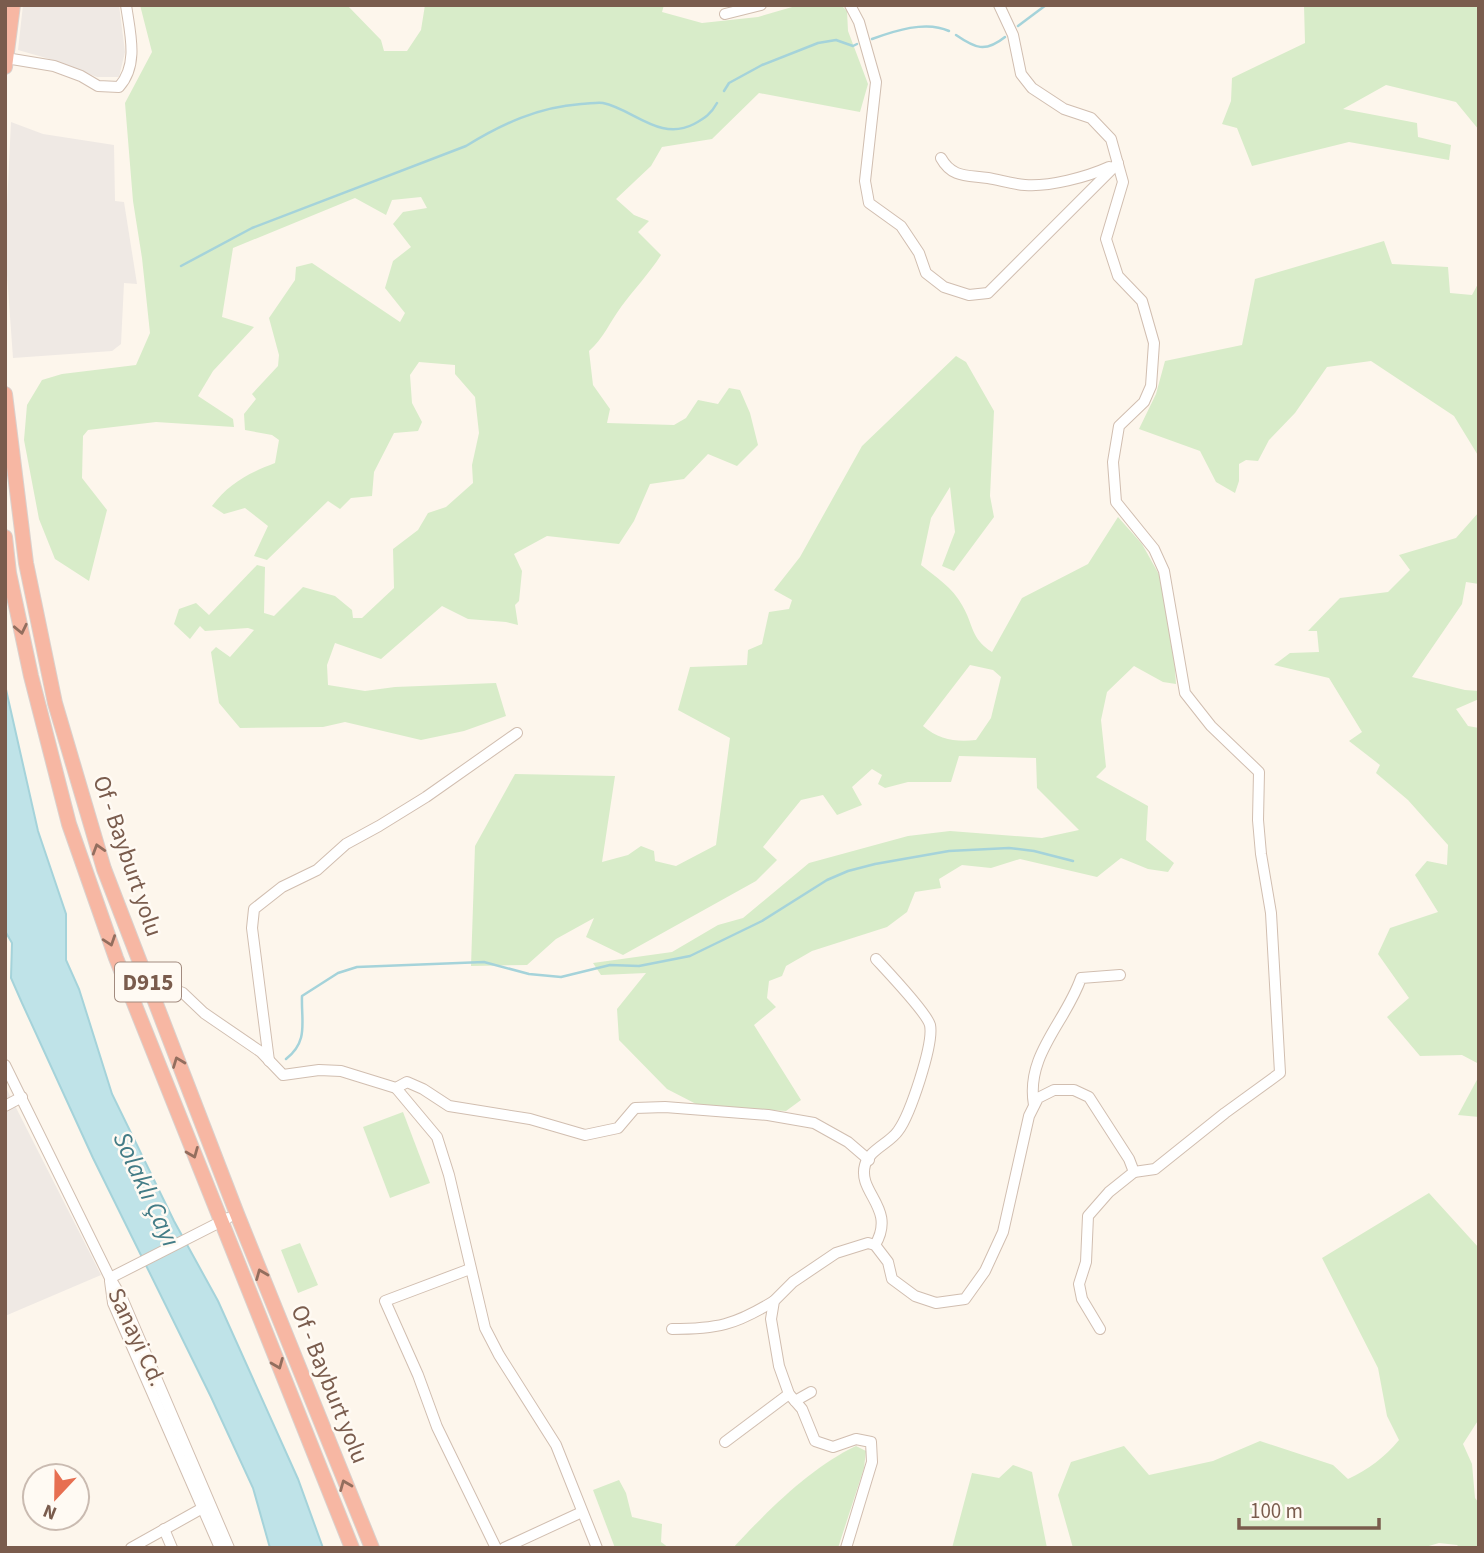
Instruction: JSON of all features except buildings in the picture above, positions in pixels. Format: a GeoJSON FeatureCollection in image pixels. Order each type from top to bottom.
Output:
{"type":"FeatureCollection","features":[{"type":"Feature","properties":{"kind":"highway"},"geometry":{"type":"LineString","coordinates":[[6,62],[13,5]]}},
{"type":"Feature","properties":{"kind":"highway","name":"Of - Bayburt yolu"},"geometry":{"type":"LineString","coordinates":[[5,394],[26,564],[55,704],[104,869],[237,1214],[372,1548]]}},
{"type":"Feature","properties":{"kind":"highway","name":"Of - Bayburt yolu"},"geometry":{"type":"LineString","coordinates":[[5,537],[9,573],[31,676],[69,824],[116,958],[217,1223],[352,1548]]}},
{"type":"Feature","properties":{"kind":"street"},"geometry":{"type":"LineString","coordinates":[[6,62],[54,66],[98,86],[119,87],[128,77],[132,51],[126,5]]}},
{"type":"Feature","properties":{"kind":"street"},"geometry":{"type":"LineString","coordinates":[[725,14],[761,5]]}},
{"type":"Feature","properties":{"kind":"street"},"geometry":{"type":"LineString","coordinates":[[850,5],[859,22],[876,82],[865,181],[869,203],[901,226],[919,253],[926,273],[944,287],[969,295],[988,293],[1118,163]]}},
{"type":"Feature","properties":{"kind":"street"},"geometry":{"type":"LineString","coordinates":[[999,5],[1013,35],[1021,74],[1032,88],[1064,109],[1091,118],[1111,139],[1123,182],[1106,239],[1118,276],[1142,301],[1154,343],[1152,386],[1144,402],[1119,426],[1113,461],[1116,502],[1154,548],[1164,571],[1185,693],[1211,726],[1259,772],[1258,820],[1271,913],[1280,1073],[1155,1169],[1134,1172],[1108,1192],[1088,1216],[1086,1262],[1079,1284],[1082,1299],[1100,1329]]}},
{"type":"Feature","properties":{"kind":"street"},"geometry":{"type":"LineString","coordinates":[[941,158],[945,165],[960,176],[976,176],[1027,186],[1086,178],[1118,163]]}},
{"type":"Feature","properties":{"kind":"street"},"geometry":{"type":"LineString","coordinates":[[268,1060],[252,928],[254,909],[282,887],[317,870],[346,844],[426,797],[517,733]]}},
{"type":"Feature","properties":{"kind":"street"},"geometry":{"type":"LineString","coordinates":[[875,1245],[880,1237],[883,1219],[866,1181],[865,1165],[874,1152],[897,1134],[906,1119],[930,1040],[929,1023],[876,959]]}},
{"type":"Feature","properties":{"kind":"street"},"geometry":{"type":"LineString","coordinates":[[1034,1105],[1031,1088],[1038,1060],[1050,1034],[1073,999],[1080,978],[1120,975]]}},
{"type":"Feature","properties":{"kind":"street"},"geometry":{"type":"LineString","coordinates":[[146,978],[183,993],[204,1013],[236,1034],[283,1075],[320,1070],[341,1071],[396,1088],[437,1137],[449,1175],[485,1328],[556,1445],[597,1548]]}},
{"type":"Feature","properties":{"kind":"street","name":"Sanayi Cd."},"geometry":{"type":"LineString","coordinates":[[5,1065],[110,1278],[113,1303],[229,1548]]}},
{"type":"Feature","properties":{"kind":"street"},"geometry":{"type":"LineString","coordinates":[[396,1088],[407,1082],[449,1106],[530,1119],[585,1135],[618,1128],[635,1108],[666,1107],[768,1115],[814,1123],[848,1142],[869,1160]]}},
{"type":"Feature","properties":{"kind":"street"},"geometry":{"type":"LineString","coordinates":[[673,1329],[720,1327],[747,1317],[774,1301],[793,1282],[836,1253],[868,1243],[875,1245],[888,1262],[892,1279],[915,1296],[936,1303],[965,1299],[985,1271],[1003,1232],[1029,1116],[1038,1098],[1054,1090],[1074,1090],[1089,1097],[1129,1159],[1134,1172]]}},
{"type":"Feature","properties":{"kind":"street"},"geometry":{"type":"LineString","coordinates":[[5,1106],[22,1097]]}},
{"type":"Feature","properties":{"kind":"street"},"geometry":{"type":"LineString","coordinates":[[110,1278],[237,1214]]}},
{"type":"Feature","properties":{"kind":"street"},"geometry":{"type":"LineString","coordinates":[[470,1269],[385,1301],[418,1375],[437,1427],[496,1548]]}},
{"type":"Feature","properties":{"kind":"street"},"geometry":{"type":"LineString","coordinates":[[774,1301],[771,1320],[779,1366],[792,1398],[802,1409],[815,1441],[832,1447],[856,1439],[871,1442],[872,1462],[846,1548]]}},
{"type":"Feature","properties":{"kind":"street"},"geometry":{"type":"LineString","coordinates":[[725,1442],[792,1398],[811,1392]]}},
{"type":"Feature","properties":{"kind":"street"},"geometry":{"type":"LineString","coordinates":[[131,1548],[207,1505]]}},
{"type":"Feature","properties":{"kind":"street","name":"Sanayi Cd."},"geometry":{"type":"LineString","coordinates":[[207,1505],[220,1548]]}},
{"type":"Feature","properties":{"kind":"street"},"geometry":{"type":"LineString","coordinates":[[504,1548],[582,1512]]}},
{"type":"Feature","properties":{"kind":"street"},"geometry":{"type":"LineString","coordinates":[[164,1529],[173,1548]]}},
{"type":"Feature","properties":{"kind":"shaded area"},"geometry":{"type":"Polygon","coordinates":[[[23,5],[119,5],[125,52],[119,77],[97,77],[18,50],[23,5]]]}},
{"type":"Feature","properties":{"kind":"shaded area"},"geometry":{"type":"Polygon","coordinates":[[[11,122],[43,134],[114,145],[115,201],[124,202],[137,284],[124,283],[121,344],[112,351],[13,358],[5,247],[11,122]]]}},
{"type":"Feature","properties":{"kind":"shaded area"},"geometry":{"type":"Polygon","coordinates":[[[5,1086],[101,1275],[5,1316],[5,1086]]]}},
{"type":"Feature","properties":{"kind":"green space"},"geometry":{"type":"Polygon","coordinates":[[[140,5],[347,5],[381,40],[384,51],[407,51],[421,30],[425,5],[664,5],[662,12],[702,23],[758,17],[799,5],[841,5],[847,11],[848,31],[868,84],[860,112],[759,93],[712,139],[662,147],[651,166],[616,199],[634,215],[649,221],[638,232],[661,255],[589,351],[593,385],[610,409],[607,423],[674,425],[686,418],[698,400],[718,404],[729,388],[740,390],[750,413],[758,445],[737,466],[708,454],[684,479],[650,484],[634,521],[619,544],[547,536],[514,554],[522,571],[519,601],[515,605],[518,625],[468,619],[442,606],[381,659],[335,643],[327,665],[328,685],[365,691],[395,687],[496,683],[506,716],[464,731],[421,740],[345,722],[323,727],[240,728],[219,703],[211,652],[216,647],[230,657],[254,630],[248,628],[205,631],[200,626],[190,639],[174,624],[179,609],[196,603],[209,615],[257,565],[265,567],[264,613],[274,616],[303,587],[335,596],[352,610],[353,618],[362,618],[394,588],[393,549],[418,530],[428,513],[446,507],[473,483],[472,465],[479,433],[475,397],[455,374],[455,365],[419,362],[410,375],[412,403],[422,422],[418,431],[394,433],[374,472],[372,496],[351,498],[340,509],[328,501],[267,560],[254,556],[268,526],[245,508],[224,514],[212,506],[225,491],[240,480],[275,463],[279,440],[272,435],[245,430],[244,414],[256,399],[252,394],[278,366],[279,355],[269,318],[295,280],[296,267],[312,263],[400,322],[405,313],[385,288],[393,261],[411,247],[393,224],[403,212],[427,208],[421,197],[392,200],[386,215],[355,198],[233,248],[222,317],[254,327],[213,371],[198,396],[233,419],[234,427],[156,422],[88,430],[83,436],[82,478],[107,510],[89,581],[55,559],[39,519],[24,440],[27,405],[42,380],[62,374],[136,365],[150,333],[133,201],[125,103],[152,52],[140,5]]]}},
{"type":"Feature","properties":{"kind":"green space"},"geometry":{"type":"Polygon","coordinates":[[[1304,5],[1479,5],[1479,130],[1456,102],[1386,85],[1343,109],[1417,123],[1418,137],[1451,145],[1449,160],[1349,142],[1252,166],[1237,128],[1222,124],[1231,101],[1232,78],[1305,43],[1304,5]]]}},
{"type":"Feature","properties":{"kind":"green space"},"geometry":{"type":"Polygon","coordinates":[[[1384,241],[1392,264],[1448,267],[1450,293],[1472,295],[1479,282],[1479,457],[1454,416],[1371,361],[1327,367],[1295,413],[1269,440],[1258,461],[1246,460],[1239,464],[1239,481],[1235,493],[1216,482],[1200,451],[1139,429],[1156,394],[1165,361],[1242,345],[1255,279],[1384,241]]]}},
{"type":"Feature","properties":{"kind":"green space"},"geometry":{"type":"Polygon","coordinates":[[[956,356],[966,362],[994,411],[990,496],[994,517],[954,571],[942,566],[955,532],[950,487],[931,518],[921,565],[954,593],[976,636],[992,652],[1022,598],[1088,564],[1118,517],[1142,544],[1161,578],[1173,641],[1176,684],[1163,682],[1134,666],[1107,692],[1101,720],[1106,767],[1096,777],[1148,806],[1146,840],[1174,863],[1168,872],[1148,869],[1121,858],[1097,877],[1020,859],[991,868],[962,865],[939,879],[941,888],[915,892],[907,912],[887,927],[812,951],[786,966],[782,976],[769,981],[767,998],[776,1007],[754,1025],[801,1100],[786,1111],[700,1106],[667,1089],[619,1040],[617,1009],[646,973],[601,975],[593,963],[672,952],[718,925],[743,918],[809,863],[908,836],[950,831],[1042,838],[1079,830],[1037,788],[1036,758],[959,756],[951,782],[908,782],[885,788],[878,784],[882,775],[872,769],[852,787],[862,805],[837,815],[823,795],[801,800],[763,847],[777,860],[756,881],[623,955],[586,937],[594,918],[556,939],[527,965],[471,966],[475,846],[515,774],[615,776],[602,862],[628,855],[641,846],[654,851],[655,861],[676,866],[716,845],[730,738],[678,710],[690,667],[747,665],[748,650],[762,644],[769,612],[789,609],[792,600],[774,590],[800,557],[862,446],[956,356]],[[970,665],[923,726],[948,739],[976,740],[991,718],[1001,677],[993,670],[970,665]]]}},
{"type":"Feature","properties":{"kind":"green space"},"geometry":{"type":"Polygon","coordinates":[[[1479,512],[1479,584],[1466,582],[1462,604],[1412,677],[1479,691],[1479,699],[1456,709],[1468,726],[1479,728],[1479,1064],[1462,1055],[1420,1056],[1387,1017],[1409,998],[1378,954],[1390,928],[1438,912],[1415,875],[1427,861],[1447,865],[1448,845],[1408,800],[1376,773],[1380,765],[1349,741],[1362,732],[1329,678],[1274,665],[1290,653],[1319,652],[1317,631],[1308,631],[1340,598],[1388,592],[1410,570],[1399,555],[1456,538],[1479,512]]]}},
{"type":"Feature","properties":{"kind":"green space"},"geometry":{"type":"Polygon","coordinates":[[[1479,1076],[1479,1117],[1458,1115],[1479,1076]]]}},
{"type":"Feature","properties":{"kind":"green space"},"geometry":{"type":"Polygon","coordinates":[[[403,1112],[430,1183],[390,1198],[363,1127],[403,1112]]]}},
{"type":"Feature","properties":{"kind":"green space"},"geometry":{"type":"Polygon","coordinates":[[[1429,1193],[1479,1248],[1479,1419],[1463,1444],[1472,1464],[1475,1498],[1479,1503],[1479,1548],[1460,1548],[1457,1545],[1439,1543],[1422,1548],[1073,1548],[1058,1495],[1071,1462],[1124,1446],[1149,1475],[1213,1461],[1260,1441],[1333,1465],[1348,1479],[1388,1452],[1399,1440],[1387,1416],[1378,1368],[1322,1258],[1429,1193]]]}},
{"type":"Feature","properties":{"kind":"green space"},"geometry":{"type":"Polygon","coordinates":[[[300,1243],[318,1285],[298,1293],[281,1250],[300,1243]]]}},
{"type":"Feature","properties":{"kind":"green space"},"geometry":{"type":"Polygon","coordinates":[[[856,1446],[866,1451],[864,1468],[838,1548],[733,1548],[806,1478],[856,1446]]]}},
{"type":"Feature","properties":{"kind":"green space"},"geometry":{"type":"Polygon","coordinates":[[[1013,1465],[1032,1472],[1047,1548],[952,1548],[972,1473],[999,1478],[1013,1465]]]}},
{"type":"Feature","properties":{"kind":"green space"},"geometry":{"type":"Polygon","coordinates":[[[619,1480],[626,1493],[632,1517],[662,1524],[661,1542],[669,1548],[615,1548],[593,1490],[619,1480]]]}},
{"type":"Feature","properties":{"kind":"water","name":"Solaklı Çayı"},"geometry":{"type":"Polygon","coordinates":[[[5,685],[38,831],[66,914],[66,960],[79,989],[112,1094],[174,1221],[218,1301],[298,1479],[323,1548],[270,1548],[253,1488],[93,1158],[11,978],[12,943],[5,931],[5,685]]]}},
{"type":"Feature","properties":{"kind":"waterway"},"geometry":{"type":"LineString","coordinates":[[1018,26],[1046,5]]}},
{"type":"Feature","properties":{"kind":"waterway"},"geometry":{"type":"LineString","coordinates":[[872,39],[920,27],[930,26],[949,31]]}},
{"type":"Feature","properties":{"kind":"waterway"},"geometry":{"type":"LineString","coordinates":[[956,35],[980,47],[992,45],[1005,37]]}},
{"type":"Feature","properties":{"kind":"waterway"},"geometry":{"type":"LineString","coordinates":[[724,91],[729,83],[762,65],[818,43],[836,40],[853,46],[857,44]]}},
{"type":"Feature","properties":{"kind":"waterway"},"geometry":{"type":"LineString","coordinates":[[181,266],[252,228],[466,146],[507,124],[535,113],[565,106],[603,103],[658,127],[682,129],[707,115],[717,103]]}},
{"type":"Feature","properties":{"kind":"waterway"},"geometry":{"type":"LineString","coordinates":[[286,1059],[301,1038],[302,996],[338,973],[357,967],[484,962],[529,974],[561,977],[610,965],[639,966],[690,956],[762,921],[827,880],[875,864],[949,851],[1009,848],[1073,861]]}}]}
